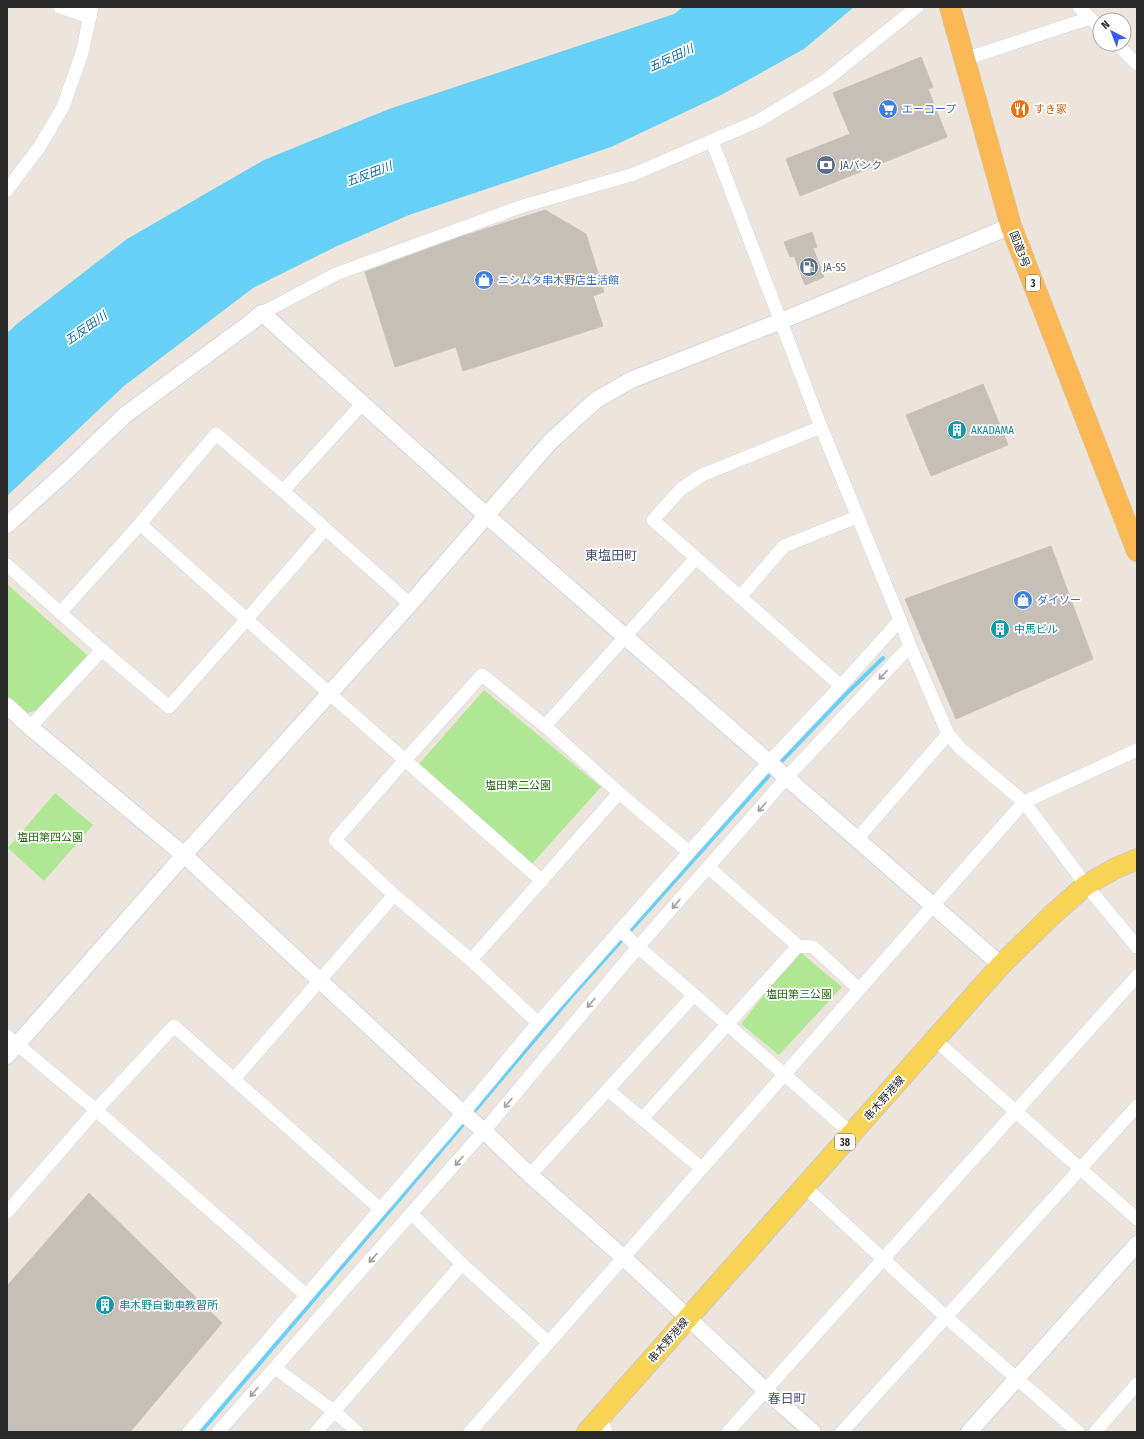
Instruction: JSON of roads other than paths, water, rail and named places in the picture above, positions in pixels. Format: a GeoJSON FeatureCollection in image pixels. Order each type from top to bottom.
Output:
{"type":"FeatureCollection","features":[{"type":"Feature","properties":{"kind":"highway","name":"国道3号"},"geometry":{"type":"LineString","coordinates":[[950,7],[1011,226],[1137,551]]}},
{"type":"Feature","properties":{"kind":"main road","name":"串木野港線"},"geometry":{"type":"LineString","coordinates":[[587,1432],[603,1424],[687,1319],[1001,965],[1051,916],[1086,885],[1116,868],[1137,859]]}},
{"type":"Feature","properties":{"kind":"street"},"geometry":{"type":"LineString","coordinates":[[7,190],[40,146],[63,107],[82,53],[91,12],[60,7]]}},
{"type":"Feature","properties":{"kind":"street"},"geometry":{"type":"LineString","coordinates":[[7,525],[70,468],[126,414],[262,313],[336,274],[523,206],[634,174],[758,121],[826,80],[917,7]]}},
{"type":"Feature","properties":{"kind":"street"},"geometry":{"type":"LineString","coordinates":[[965,59],[1090,18],[1079,7]]}},
{"type":"Feature","properties":{"kind":"street"},"geometry":{"type":"LineString","coordinates":[[1125,52],[1136,62]]}},
{"type":"Feature","properties":{"kind":"street"},"geometry":{"type":"LineString","coordinates":[[712,141],[821,427],[910,646],[948,734],[960,748],[1024,802],[1086,885],[1137,947]]}},
{"type":"Feature","properties":{"kind":"street"},"geometry":{"type":"LineString","coordinates":[[306,1295],[96,1110],[10,1046],[330,694],[487,516],[550,442],[596,400],[631,380],[781,321],[1011,226]]}},
{"type":"Feature","properties":{"kind":"street"},"geometry":{"type":"LineString","coordinates":[[262,313],[487,516],[1001,965]]}},
{"type":"Feature","properties":{"kind":"street"},"geometry":{"type":"LineString","coordinates":[[283,491],[363,403]]}},
{"type":"Feature","properties":{"kind":"street"},"geometry":{"type":"LineString","coordinates":[[821,427],[702,475],[681,489],[653,520],[841,686]]}},
{"type":"Feature","properties":{"kind":"street"},"geometry":{"type":"LineString","coordinates":[[60,613],[140,524],[216,434],[283,491],[410,604]]}},
{"type":"Feature","properties":{"kind":"street"},"geometry":{"type":"LineString","coordinates":[[740,596],[784,546],[857,517]]}},
{"type":"Feature","properties":{"kind":"street"},"geometry":{"type":"LineString","coordinates":[[140,524],[542,881]]}},
{"type":"Feature","properties":{"kind":"street"},"geometry":{"type":"LineString","coordinates":[[7,565],[102,650],[169,707],[325,529]]}},
{"type":"Feature","properties":{"kind":"street"},"geometry":{"type":"LineString","coordinates":[[545,726],[696,558]]}},
{"type":"Feature","properties":{"kind":"street"},"geometry":{"type":"LineString","coordinates":[[189,1432],[463,1113],[538,1023],[769,762],[841,686],[900,620]]}},
{"type":"Feature","properties":{"kind":"street"},"geometry":{"type":"LineString","coordinates":[[218,1432],[412,1214],[484,1131],[638,947],[787,777],[910,646]]}},
{"type":"Feature","properties":{"kind":"street"},"geometry":{"type":"LineString","coordinates":[[30,727],[102,650]]}},
{"type":"Feature","properties":{"kind":"street"},"geometry":{"type":"LineString","coordinates":[[538,1023],[472,960],[394,895],[335,840],[405,760],[482,675],[545,726],[619,794],[689,852]]}},
{"type":"Feature","properties":{"kind":"street"},"geometry":{"type":"LineString","coordinates":[[7,706],[30,727],[184,855],[530,1175],[623,1257],[687,1319],[813,1432]]}},
{"type":"Feature","properties":{"kind":"street"},"geometry":{"type":"LineString","coordinates":[[857,839],[948,734]]}},
{"type":"Feature","properties":{"kind":"street"},"geometry":{"type":"LineString","coordinates":[[470,1432],[1024,802],[1137,750]]}},
{"type":"Feature","properties":{"kind":"street"},"geometry":{"type":"LineString","coordinates":[[472,960],[619,794]]}},
{"type":"Feature","properties":{"kind":"street"},"geometry":{"type":"LineString","coordinates":[[708,868],[798,946],[812,947],[859,989]]}},
{"type":"Feature","properties":{"kind":"street"},"geometry":{"type":"LineString","coordinates":[[234,1079],[394,895]]}},
{"type":"Feature","properties":{"kind":"street"},"geometry":{"type":"LineString","coordinates":[[620,930],[852,1134]]}},
{"type":"Feature","properties":{"kind":"street"},"geometry":{"type":"LineString","coordinates":[[642,1119],[798,946]]}},
{"type":"Feature","properties":{"kind":"street"},"geometry":{"type":"LineString","coordinates":[[728,1432],[1137,976]]}},
{"type":"Feature","properties":{"kind":"street"},"geometry":{"type":"LineString","coordinates":[[530,1175],[694,995]]}},
{"type":"Feature","properties":{"kind":"street"},"geometry":{"type":"LineString","coordinates":[[7,1212],[96,1110],[174,1026],[380,1209]]}},
{"type":"Feature","properties":{"kind":"street"},"geometry":{"type":"LineString","coordinates":[[935,1040],[1137,1219]]}},
{"type":"Feature","properties":{"kind":"street"},"geometry":{"type":"LineString","coordinates":[[608,1090],[701,1168]]}},
{"type":"Feature","properties":{"kind":"street"},"geometry":{"type":"LineString","coordinates":[[842,1432],[1137,1106]]}},
{"type":"Feature","properties":{"kind":"street"},"geometry":{"type":"LineString","coordinates":[[805,1187],[946,1317],[1078,1432]]}},
{"type":"Feature","properties":{"kind":"street"},"geometry":{"type":"LineString","coordinates":[[412,1214],[462,1264],[548,1342]]}},
{"type":"Feature","properties":{"kind":"street"},"geometry":{"type":"LineString","coordinates":[[969,1432],[1137,1244]]}},
{"type":"Feature","properties":{"kind":"street"},"geometry":{"type":"LineString","coordinates":[[316,1432],[335,1412],[462,1264]]}},
{"type":"Feature","properties":{"kind":"street"},"geometry":{"type":"LineString","coordinates":[[274,1368],[335,1412],[357,1432]]}},
{"type":"Feature","properties":{"kind":"street"},"geometry":{"type":"LineString","coordinates":[[1095,1432],[1137,1384]]}},
{"type":"Feature","properties":{"kind":"water","name":"五反田川"},"geometry":{"type":"Polygon","coordinates":[[[683,7],[854,7],[804,49],[721,95],[611,147],[409,215],[335,247],[253,288],[124,386],[7,496],[7,333],[127,239],[264,160],[389,109],[674,14],[683,7]]]}},
{"type":"Feature","properties":{"kind":"waterway"},"geometry":{"type":"LineString","coordinates":[[778,765],[883,658]]}},
{"type":"Feature","properties":{"kind":"waterway"},"geometry":{"type":"LineString","coordinates":[[471,1115],[570,998],[774,770]]}},
{"type":"Feature","properties":{"kind":"waterway"},"geometry":{"type":"LineString","coordinates":[[201,1432],[467,1120]]}},
{"type":"Feature","properties":{"kind":"place","name":"エーコープ"},"geometry":{"type":"Point","coordinates":[888,109]}},
{"type":"Feature","properties":{"kind":"place","name":"すき家"},"geometry":{"type":"Point","coordinates":[1020,109]}},
{"type":"Feature","properties":{"kind":"place","name":"JAバンク"},"geometry":{"type":"Point","coordinates":[826,165]}},
{"type":"Feature","properties":{"kind":"place","name":"JA-SS"},"geometry":{"type":"Point","coordinates":[809,267]}},
{"type":"Feature","properties":{"kind":"place","name":"ニシムタ串木野店生活館"},"geometry":{"type":"Point","coordinates":[484,280]}},
{"type":"Feature","properties":{"kind":"place","name":"AKADAMA"},"geometry":{"type":"Point","coordinates":[957,430]}},
{"type":"Feature","properties":{"kind":"place","name":"ダイソー"},"geometry":{"type":"Point","coordinates":[1023,600]}},
{"type":"Feature","properties":{"kind":"place","name":"中馬ビル"},"geometry":{"type":"Point","coordinates":[1000,629]}},
{"type":"Feature","properties":{"kind":"place","name":"串木野自動車教習所"},"geometry":{"type":"Point","coordinates":[105,1305]}},
{"type":"Feature","properties":{"kind":"district","name":"東塩田町"},"geometry":{"type":"Point","coordinates":[611,555]}},
{"type":"Feature","properties":{"kind":"district","name":"春日町"},"geometry":{"type":"Point","coordinates":[787,1398]}},
{"type":"Feature","properties":{"kind":"park label","name":"塩田第二公園"},"geometry":{"type":"Point","coordinates":[518,785]}},
{"type":"Feature","properties":{"kind":"park label","name":"塩田第四公園"},"geometry":{"type":"Point","coordinates":[50,837]}},
{"type":"Feature","properties":{"kind":"park label","name":"塩田第三公園"},"geometry":{"type":"Point","coordinates":[799,994]}}]}
